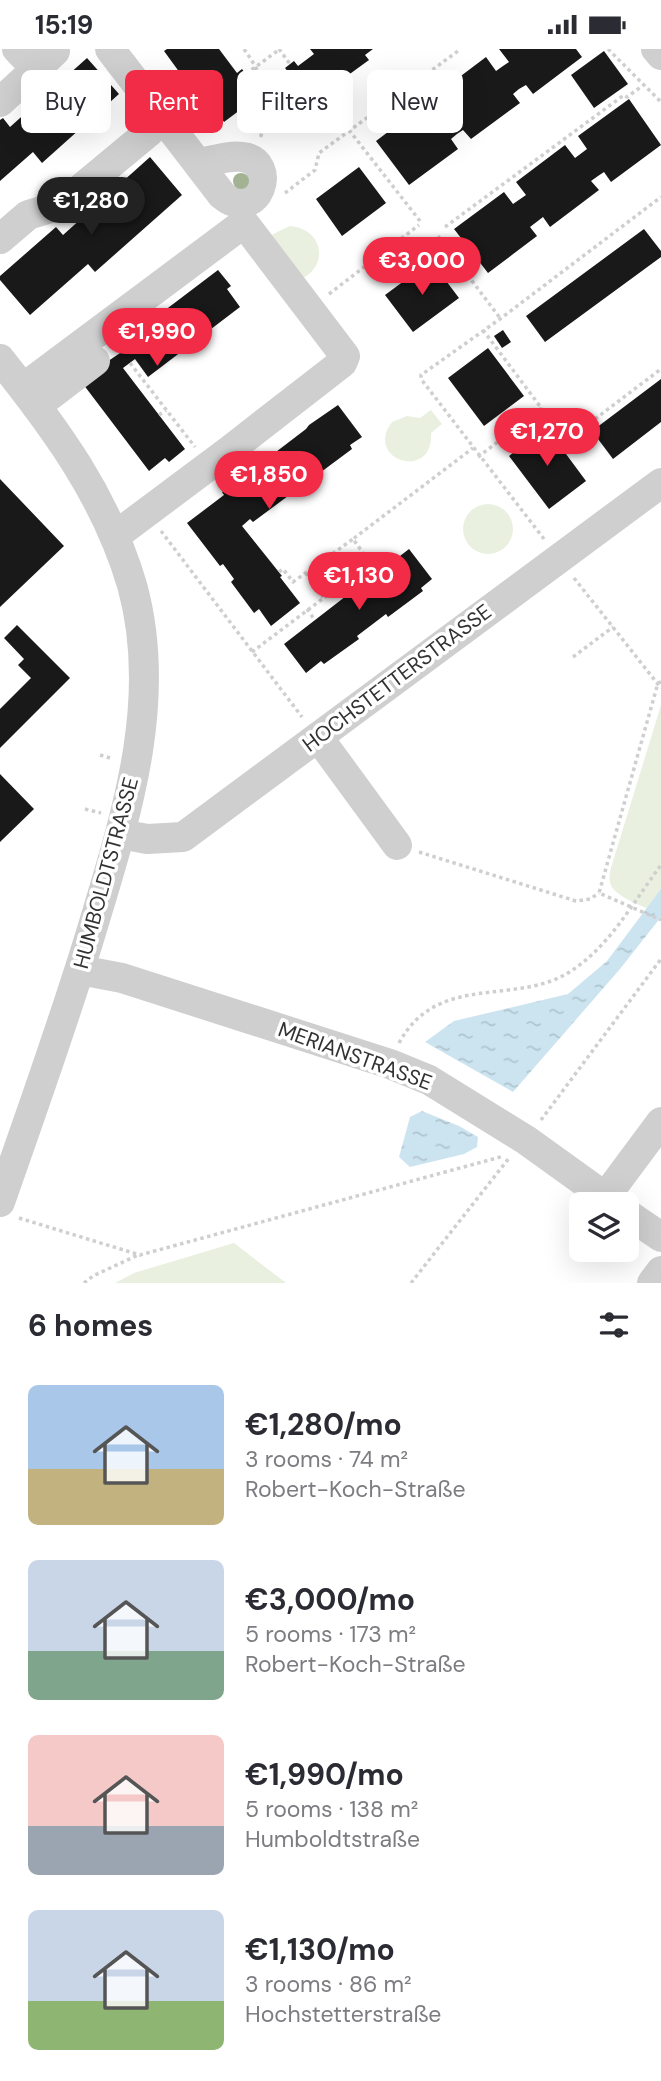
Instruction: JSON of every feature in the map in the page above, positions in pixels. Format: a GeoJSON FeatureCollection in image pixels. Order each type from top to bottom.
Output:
{"type":"FeatureCollection","features":[{"type":"Feature","properties":{"kind":"street"},"geometry":{"type":"LineString","coordinates":[[110,49],[222,195],[228,200],[242,203],[255,196],[262,184],[260,169],[250,159],[234,157],[199,163]]}},
{"type":"Feature","properties":{"kind":"street"},"geometry":{"type":"LineString","coordinates":[[656,49],[661,55]]}},
{"type":"Feature","properties":{"kind":"street"},"geometry":{"type":"LineString","coordinates":[[0,101],[36,56]]}},
{"type":"Feature","properties":{"kind":"street"},"geometry":{"type":"LineString","coordinates":[[0,239],[28,215],[61,205],[148,133]]}},
{"type":"Feature","properties":{"kind":"street"},"geometry":{"type":"LineString","coordinates":[[30,397],[244,223],[345,356],[342,363],[156,525],[118,543]]}},
{"type":"Feature","properties":{"kind":"street","name":"HUMBOLDTSTRASSE"},"geometry":{"type":"LineString","coordinates":[[0,359],[84,474],[118,543],[137,610],[145,675],[142,722],[127,810],[114,824],[80,970],[6,1209]]}},
{"type":"Feature","properties":{"kind":"street"},"geometry":{"type":"LineString","coordinates":[[30,397],[95,362]]}},
{"type":"Feature","properties":{"kind":"street"},"geometry":{"type":"LineString","coordinates":[[118,543],[222,466]]}},
{"type":"Feature","properties":{"kind":"street","name":"HOCHSTETTERSTRASSE"},"geometry":{"type":"LineString","coordinates":[[114,824],[147,839],[183,837],[661,483]]}},
{"type":"Feature","properties":{"kind":"street"},"geometry":{"type":"LineString","coordinates":[[318,737],[397,845]]}},
{"type":"Feature","properties":{"kind":"street","name":"MERIANSTRASSE"},"geometry":{"type":"LineString","coordinates":[[80,970],[122,978],[390,1064],[429,1080],[526,1140],[599,1192]]}},
{"type":"Feature","properties":{"kind":"street"},"geometry":{"type":"LineString","coordinates":[[623,1192],[661,1122]]}},
{"type":"Feature","properties":{"kind":"street","name":"MERIANSTRASSE"},"geometry":{"type":"LineString","coordinates":[[639,1221],[661,1237]]}},
{"type":"Feature","properties":{"kind":"street"},"geometry":{"type":"LineString","coordinates":[[652,1283],[661,1271]]}},
{"type":"Feature","properties":{"kind":"path"},"geometry":{"type":"LineString","coordinates":[[244,49],[261,74],[267,93],[267,122],[250,159]]}},
{"type":"Feature","properties":{"kind":"path"},"geometry":{"type":"LineString","coordinates":[[252,70],[279,49],[290,64]]}},
{"type":"Feature","properties":{"kind":"path"},"geometry":{"type":"LineString","coordinates":[[608,49],[661,102]]}},
{"type":"Feature","properties":{"kind":"path"},"geometry":{"type":"LineString","coordinates":[[353,127],[458,50]]}},
{"type":"Feature","properties":{"kind":"path"},"geometry":{"type":"LineString","coordinates":[[445,227],[624,95],[627,97],[645,84]]}},
{"type":"Feature","properties":{"kind":"path"},"geometry":{"type":"LineString","coordinates":[[281,196],[315,170],[319,153],[345,133]]}},
{"type":"Feature","properties":{"kind":"path"},"geometry":{"type":"LineString","coordinates":[[309,309],[419,223],[351,133]]}},
{"type":"Feature","properties":{"kind":"path"},"geometry":{"type":"LineString","coordinates":[[397,845],[576,901],[590,899],[599,893],[660,684],[478,457],[421,379],[421,375],[661,197]]}},
{"type":"Feature","properties":{"kind":"path"},"geometry":{"type":"LineString","coordinates":[[438,236],[500,319]]}},
{"type":"Feature","properties":{"kind":"path"},"geometry":{"type":"LineString","coordinates":[[483,330],[572,447],[565,452]]}},
{"type":"Feature","properties":{"kind":"path"},"geometry":{"type":"LineString","coordinates":[[130,363],[166,410],[222,466]]}},
{"type":"Feature","properties":{"kind":"path"},"geometry":{"type":"LineString","coordinates":[[566,441],[661,369]]}},
{"type":"Feature","properties":{"kind":"path"},"geometry":{"type":"LineString","coordinates":[[508,374],[513,370]]}},
{"type":"Feature","properties":{"kind":"path"},"geometry":{"type":"LineString","coordinates":[[478,457],[542,408]]}},
{"type":"Feature","properties":{"kind":"path"},"geometry":{"type":"LineString","coordinates":[[159,415],[166,410]]}},
{"type":"Feature","properties":{"kind":"path"},"geometry":{"type":"LineString","coordinates":[[279,572],[283,569],[293,582],[473,449]]}},
{"type":"Feature","properties":{"kind":"path"},"geometry":{"type":"LineString","coordinates":[[156,525],[318,737]]}},
{"type":"Feature","properties":{"kind":"path"},"geometry":{"type":"LineString","coordinates":[[353,538],[377,572]]}},
{"type":"Feature","properties":{"kind":"path"},"geometry":{"type":"LineString","coordinates":[[251,652],[370,563]]}},
{"type":"Feature","properties":{"kind":"path"},"geometry":{"type":"LineString","coordinates":[[306,573],[324,597]]}},
{"type":"Feature","properties":{"kind":"path"},"geometry":{"type":"LineString","coordinates":[[307,609],[314,619]]}},
{"type":"Feature","properties":{"kind":"path"},"geometry":{"type":"LineString","coordinates":[[573,657],[613,627]]}},
{"type":"Feature","properties":{"kind":"path"},"geometry":{"type":"LineString","coordinates":[[85,809],[114,824]]}},
{"type":"Feature","properties":{"kind":"path"},"geometry":{"type":"LineString","coordinates":[[390,1064],[401,1039],[415,1022],[438,1005],[466,994],[545,984],[571,972],[601,947],[661,865]]}},
{"type":"Feature","properties":{"kind":"path"},"geometry":{"type":"LineString","coordinates":[[599,893],[661,920]]}},
{"type":"Feature","properties":{"kind":"path"},"geometry":{"type":"LineString","coordinates":[[526,1140],[661,959]]}},
{"type":"Feature","properties":{"kind":"path"},"geometry":{"type":"LineString","coordinates":[[84,1283],[93,1276],[140,1255],[513,1153],[411,1283]]}},
{"type":"Feature","properties":{"kind":"path"},"geometry":{"type":"LineString","coordinates":[[6,1209],[140,1255]]}},
{"type":"Feature","properties":{"kind":"green space"},"geometry":{"type":"Polygon","coordinates":[[[290,226],[310,234],[319,249],[315,267],[299,280],[268,241],[273,234],[290,226]]]}},
{"type":"Feature","properties":{"kind":"green space"},"geometry":{"type":"Polygon","coordinates":[[[431,410],[442,424],[431,433],[429,448],[422,457],[412,461],[392,455],[386,447],[385,435],[392,422],[407,416],[420,418],[431,410]]]}},
{"type":"Feature","properties":{"kind":"green space"},"geometry":{"type":"Polygon","coordinates":[[[488,504],[506,511],[513,529],[506,547],[488,554],[470,547],[463,529],[470,511],[488,504]]]}},
{"type":"Feature","properties":{"kind":"green space"},"geometry":{"type":"Polygon","coordinates":[[[661,705],[661,914],[617,892],[610,882],[610,871],[661,705]]]}},
{"type":"Feature","properties":{"kind":"green space"},"geometry":{"type":"Polygon","coordinates":[[[234,1243],[286,1283],[115,1283],[134,1273],[234,1243]]]}},
{"type":"Feature","properties":{"kind":"water"},"geometry":{"type":"Polygon","coordinates":[[[661,889],[661,917],[620,969],[513,1092],[425,1042],[454,1021],[568,994],[607,961],[661,889]]]}},
{"type":"Feature","properties":{"kind":"water"},"geometry":{"type":"Polygon","coordinates":[[[422,1111],[478,1137],[477,1147],[464,1154],[410,1167],[399,1157],[410,1117],[422,1111]]]}},
{"type":"Feature","properties":{"kind":"building"},"geometry":{"type":"Polygon","coordinates":[[[219,49],[237,73],[237,112],[223,121],[223,70],[178,70],[164,51],[219,49]]]}},
{"type":"Feature","properties":{"kind":"building"},"geometry":{"type":"Polygon","coordinates":[[[310,49],[373,49],[365,55],[369,60],[353,72],[285,68],[294,61],[298,66],[314,54],[310,49]]]}},
{"type":"Feature","properties":{"kind":"building"},"geometry":{"type":"Polygon","coordinates":[[[499,49],[576,49],[582,57],[533,94],[526,85],[519,89],[513,94],[520,103],[471,139],[463,130],[463,74],[486,57],[496,71],[509,62],[499,49]]]}},
{"type":"Feature","properties":{"kind":"building"},"geometry":{"type":"Polygon","coordinates":[[[604,51],[628,84],[594,108],[571,75],[604,51]]]}},
{"type":"Feature","properties":{"kind":"building"},"geometry":{"type":"Polygon","coordinates":[[[87,58],[98,70],[74,70],[87,58]]]}},
{"type":"Feature","properties":{"kind":"building"},"geometry":{"type":"Polygon","coordinates":[[[111,85],[119,94],[111,101],[111,85]]]}},
{"type":"Feature","properties":{"kind":"building"},"geometry":{"type":"Polygon","coordinates":[[[629,99],[661,145],[611,182],[604,172],[591,181],[599,190],[550,227],[543,217],[530,227],[537,236],[488,273],[454,229],[504,192],[513,204],[526,195],[516,182],[565,145],[575,158],[587,149],[578,136],[629,99]]]}},
{"type":"Feature","properties":{"kind":"building"},"geometry":{"type":"Polygon","coordinates":[[[21,117],[21,133],[75,133],[42,163],[33,152],[0,181],[0,120],[3,118],[10,127],[21,117]]]}},
{"type":"Feature","properties":{"kind":"building"},"geometry":{"type":"Polygon","coordinates":[[[387,133],[458,133],[451,139],[458,149],[409,185],[376,141],[387,133]]]}},
{"type":"Feature","properties":{"kind":"building"},"geometry":{"type":"Polygon","coordinates":[[[150,157],[182,195],[95,272],[88,264],[30,315],[0,280],[0,276],[56,227],[63,235],[150,157]]]}},
{"type":"Feature","properties":{"kind":"building"},"geometry":{"type":"Polygon","coordinates":[[[359,167],[386,203],[342,236],[316,199],[359,167]]]}},
{"type":"Feature","properties":{"kind":"building"},"geometry":{"type":"Polygon","coordinates":[[[644,229],[661,251],[661,257],[545,342],[526,316],[644,229]]]}},
{"type":"Feature","properties":{"kind":"building"},"geometry":{"type":"Polygon","coordinates":[[[431,261],[459,298],[413,332],[385,295],[431,261]]]}},
{"type":"Feature","properties":{"kind":"building"},"geometry":{"type":"Polygon","coordinates":[[[218,270],[231,286],[227,289],[240,307],[148,377],[135,359],[123,368],[185,449],[169,462],[165,458],[149,471],[80,380],[132,345],[127,339],[218,270]]]}},
{"type":"Feature","properties":{"kind":"building"},"geometry":{"type":"Polygon","coordinates":[[[503,330],[511,342],[502,348],[494,336],[503,330]]]}},
{"type":"Feature","properties":{"kind":"building"},"geometry":{"type":"Polygon","coordinates":[[[488,348],[524,396],[484,426],[448,378],[488,348]]]}},
{"type":"Feature","properties":{"kind":"building"},"geometry":{"type":"Polygon","coordinates":[[[661,379],[661,422],[613,459],[592,431],[661,379]]]}},
{"type":"Feature","properties":{"kind":"building"},"geometry":{"type":"Polygon","coordinates":[[[338,405],[362,437],[350,445],[352,449],[317,475],[315,472],[309,476],[286,493],[288,496],[253,522],[250,519],[242,526],[300,603],[271,626],[259,609],[254,613],[231,582],[234,579],[223,564],[220,566],[187,523],[224,495],[222,492],[243,477],[241,475],[250,469],[251,471],[338,405]]]}},
{"type":"Feature","properties":{"kind":"building"},"geometry":{"type":"Polygon","coordinates":[[[546,427],[586,481],[549,509],[509,456],[546,427]]]}},
{"type":"Feature","properties":{"kind":"building"},"geometry":{"type":"Polygon","coordinates":[[[0,479],[64,546],[0,607],[0,479]]]}},
{"type":"Feature","properties":{"kind":"building"},"geometry":{"type":"Polygon","coordinates":[[[409,549],[432,579],[421,588],[423,591],[388,617],[386,614],[357,636],[359,639],[324,664],[321,661],[306,673],[284,644],[409,549]]]}},
{"type":"Feature","properties":{"kind":"building"},"geometry":{"type":"Polygon","coordinates":[[[17,625],[70,678],[0,748],[0,709],[31,678],[18,665],[24,659],[4,638],[17,625]]]}},
{"type":"Feature","properties":{"kind":"building"},"geometry":{"type":"Polygon","coordinates":[[[0,774],[34,809],[0,842],[0,774]]]}}]}
